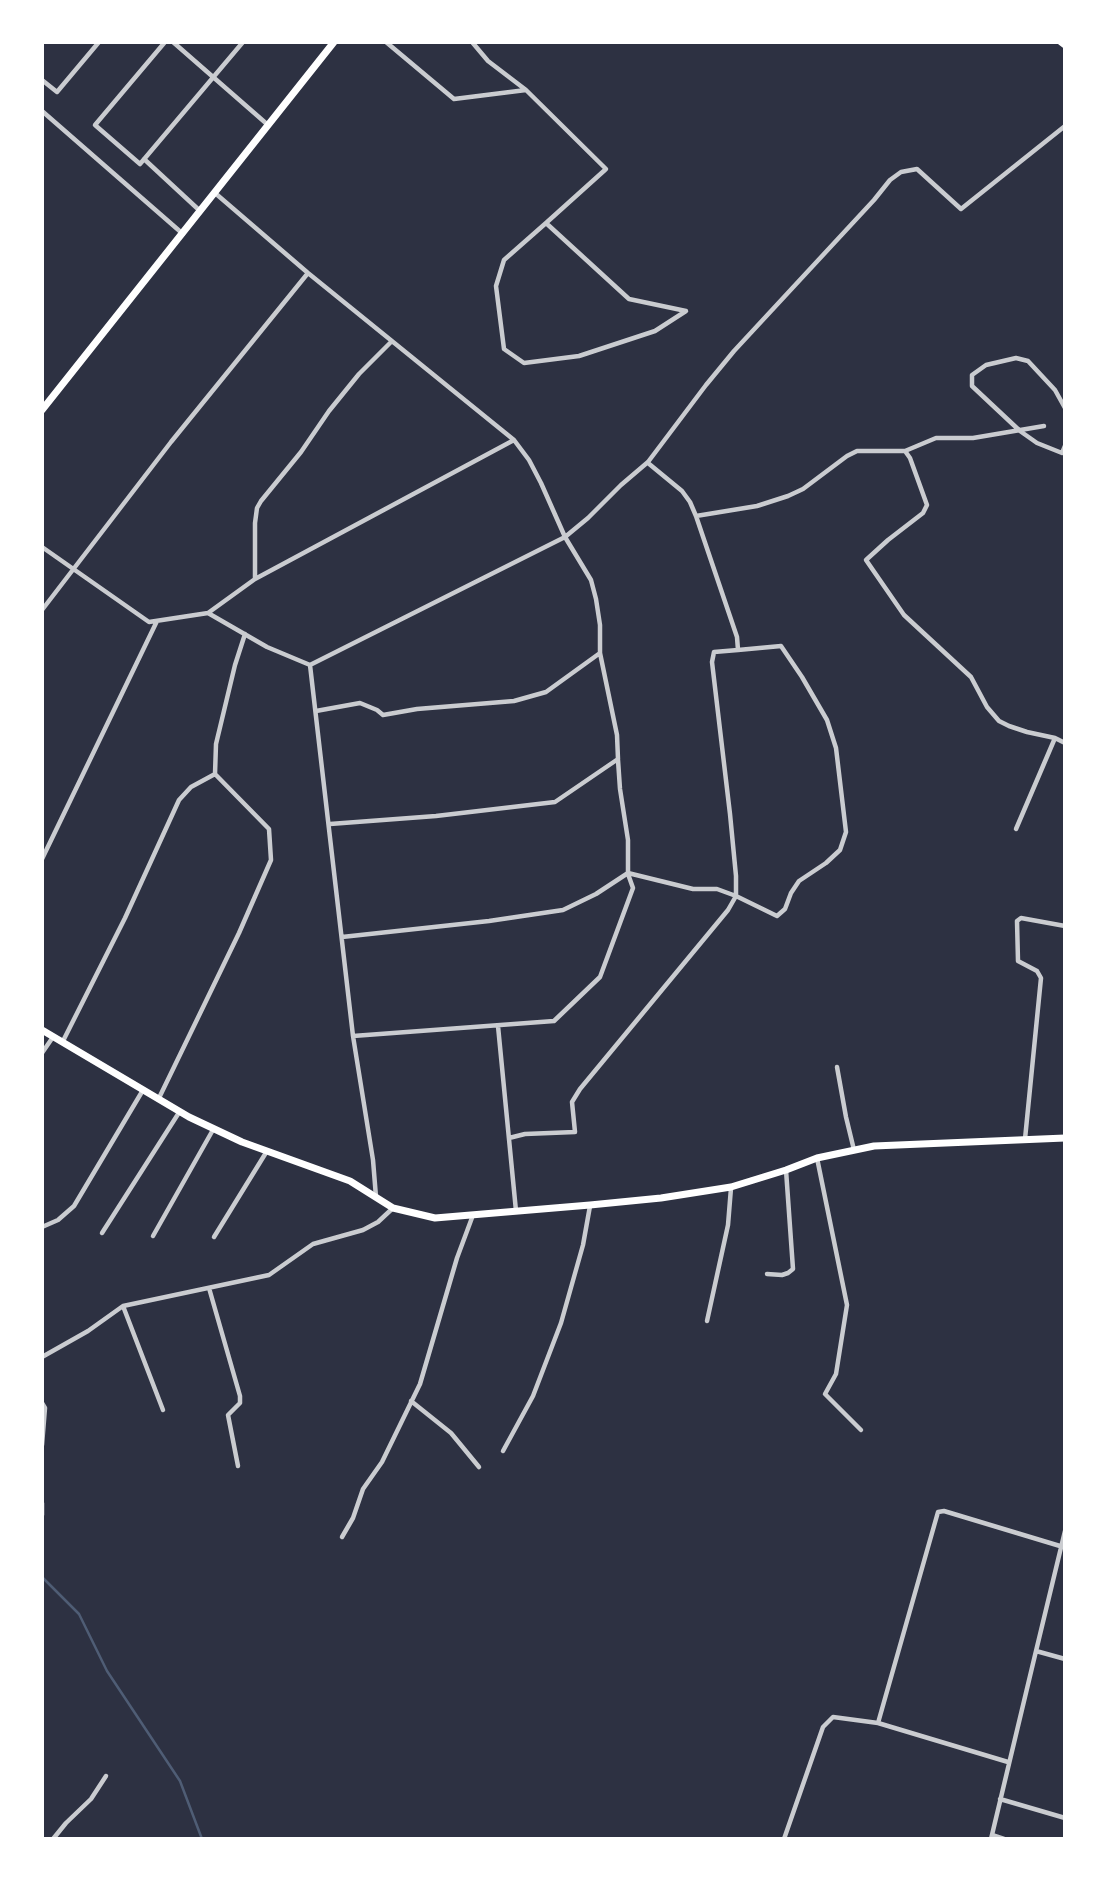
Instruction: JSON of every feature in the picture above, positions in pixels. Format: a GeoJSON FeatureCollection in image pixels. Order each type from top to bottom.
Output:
{"type":"FeatureCollection","features":[{"type":"Feature","properties":{"kind":"main road"},"geometry":{"type":"LineString","coordinates":[[42,411],[334,42]]}},
{"type":"Feature","properties":{"kind":"main road"},"geometry":{"type":"LineString","coordinates":[[42,1030],[180,1111],[242,1142],[350,1181],[393,1208],[435,1218],[590,1205],[731,1187],[817,1158],[874,1146],[1065,1138]]}},
{"type":"Feature","properties":{"kind":"street"},"geometry":{"type":"LineString","coordinates":[[42,80],[57,92],[99,42]]}},
{"type":"Feature","properties":{"kind":"street"},"geometry":{"type":"LineString","coordinates":[[165,42],[95,125],[140,164],[243,42]]}},
{"type":"Feature","properties":{"kind":"street"},"geometry":{"type":"LineString","coordinates":[[173,42],[269,126]]}},
{"type":"Feature","properties":{"kind":"street"},"geometry":{"type":"LineString","coordinates":[[386,42],[454,99],[526,90]]}},
{"type":"Feature","properties":{"kind":"street"},"geometry":{"type":"LineString","coordinates":[[472,42],[488,61],[526,90],[606,169],[504,260],[496,286],[504,349],[524,363],[579,356],[655,331],[686,311],[629,299],[546,223]]}},
{"type":"Feature","properties":{"kind":"street"},"geometry":{"type":"LineString","coordinates":[[42,111],[183,234]]}},
{"type":"Feature","properties":{"kind":"street"},"geometry":{"type":"LineString","coordinates":[[208,613],[267,647],[310,665],[565,537],[648,462],[734,351],[890,180],[901,172],[918,169],[961,209],[1065,126]]}},
{"type":"Feature","properties":{"kind":"street"},"geometry":{"type":"LineString","coordinates":[[144,159],[200,211]]}},
{"type":"Feature","properties":{"kind":"street"},"geometry":{"type":"LineString","coordinates":[[215,193],[308,273],[514,440],[529,460],[565,537],[591,580],[600,625],[600,653],[617,734],[620,789],[628,840],[628,873],[633,888],[600,976],[555,1021],[353,1036]]}},
{"type":"Feature","properties":{"kind":"street"},"geometry":{"type":"LineString","coordinates":[[42,610],[171,442],[308,273]]}},
{"type":"Feature","properties":{"kind":"street"},"geometry":{"type":"LineString","coordinates":[[255,579],[255,523],[261,501],[359,374],[392,341]]}},
{"type":"Feature","properties":{"kind":"street"},"geometry":{"type":"LineString","coordinates":[[1065,408],[1055,390],[1028,361],[1016,358],[986,365],[972,375],[972,387],[1020,431],[1037,443],[1062,453],[1065,446]]}},
{"type":"Feature","properties":{"kind":"street"},"geometry":{"type":"LineString","coordinates":[[696,516],[757,506],[788,496],[803,489],[846,456],[857,451],[905,451],[936,438],[973,438],[1044,426]]}},
{"type":"Feature","properties":{"kind":"street"},"geometry":{"type":"LineString","coordinates":[[42,547],[149,622],[208,613],[255,579],[514,440]]}},
{"type":"Feature","properties":{"kind":"street"},"geometry":{"type":"LineString","coordinates":[[905,451],[927,505],[923,513],[866,560],[904,615],[971,677],[987,708],[999,720],[1009,726],[1065,743]]}},
{"type":"Feature","properties":{"kind":"street"},"geometry":{"type":"LineString","coordinates":[[648,462],[682,491],[690,502],[737,637],[738,650]]}},
{"type":"Feature","properties":{"kind":"street"},"geometry":{"type":"LineString","coordinates":[[42,859],[157,621]]}},
{"type":"Feature","properties":{"kind":"street"},"geometry":{"type":"LineString","coordinates":[[159,1098],[239,933],[271,860],[269,830],[215,774],[216,744],[234,665],[245,634]]}},
{"type":"Feature","properties":{"kind":"street"},"geometry":{"type":"LineString","coordinates":[[342,937],[563,910],[596,894],[628,873],[693,888],[717,889],[736,896],[777,916],[785,909],[799,881],[840,850],[846,832],[836,748],[827,720],[781,646],[714,652],[712,662],[735,864],[736,896],[728,910],[580,1089],[572,1102],[575,1132],[525,1134],[509,1138]]}},
{"type":"Feature","properties":{"kind":"street"},"geometry":{"type":"LineString","coordinates":[[316,711],[360,703],[383,715],[417,709],[514,701],[546,692],[600,653]]}},
{"type":"Feature","properties":{"kind":"street"},"geometry":{"type":"LineString","coordinates":[[310,665],[353,1036],[373,1160],[376,1197]]}},
{"type":"Feature","properties":{"kind":"street"},"geometry":{"type":"LineString","coordinates":[[1016,830],[1055,738]]}},
{"type":"Feature","properties":{"kind":"street"},"geometry":{"type":"LineString","coordinates":[[330,824],[555,803],[618,759]]}},
{"type":"Feature","properties":{"kind":"street"},"geometry":{"type":"LineString","coordinates":[[63,1041],[125,918],[178,800],[191,788],[215,774]]}},
{"type":"Feature","properties":{"kind":"street"},"geometry":{"type":"LineString","coordinates":[[1025,1140],[1041,978],[1037,971],[1018,961],[1017,921],[1021,918],[1065,926]]}},
{"type":"Feature","properties":{"kind":"street"},"geometry":{"type":"LineString","coordinates":[[498,1026],[516,1211]]}},
{"type":"Feature","properties":{"kind":"street"},"geometry":{"type":"LineString","coordinates":[[42,1053],[54,1036]]}},
{"type":"Feature","properties":{"kind":"street"},"geometry":{"type":"LineString","coordinates":[[837,1067],[854,1150]]}},
{"type":"Feature","properties":{"kind":"street"},"geometry":{"type":"LineString","coordinates":[[42,1227],[58,1220],[74,1206],[144,1089]]}},
{"type":"Feature","properties":{"kind":"street"},"geometry":{"type":"LineString","coordinates":[[102,1233],[180,1111]]}},
{"type":"Feature","properties":{"kind":"street"},"geometry":{"type":"LineString","coordinates":[[153,1236],[214,1128]]}},
{"type":"Feature","properties":{"kind":"street"},"geometry":{"type":"LineString","coordinates":[[214,1237],[267,1151]]}},
{"type":"Feature","properties":{"kind":"street"},"geometry":{"type":"LineString","coordinates":[[817,1158],[847,1305],[836,1374],[825,1394],[861,1430]]}},
{"type":"Feature","properties":{"kind":"street"},"geometry":{"type":"LineString","coordinates":[[767,1274],[782,1275],[793,1269],[786,1170]]}},
{"type":"Feature","properties":{"kind":"street"},"geometry":{"type":"LineString","coordinates":[[707,1321],[729,1224],[731,1187]]}},
{"type":"Feature","properties":{"kind":"street"},"geometry":{"type":"LineString","coordinates":[[503,1451],[533,1396],[561,1323],[583,1245],[590,1205]]}},
{"type":"Feature","properties":{"kind":"street"},"geometry":{"type":"LineString","coordinates":[[42,1357],[88,1331],[123,1306],[269,1275],[313,1244],[363,1230],[378,1222],[393,1208]]}},
{"type":"Feature","properties":{"kind":"street"},"geometry":{"type":"LineString","coordinates":[[342,1537],[353,1518],[363,1489],[382,1461],[420,1384],[457,1258],[473,1215]]}},
{"type":"Feature","properties":{"kind":"street"},"geometry":{"type":"LineString","coordinates":[[209,1287],[240,1396],[240,1403],[228,1415],[238,1466]]}},
{"type":"Feature","properties":{"kind":"street"},"geometry":{"type":"LineString","coordinates":[[123,1306],[163,1410]]}},
{"type":"Feature","properties":{"kind":"street"},"geometry":{"type":"LineString","coordinates":[[411,1402],[451,1433],[479,1467]]}},
{"type":"Feature","properties":{"kind":"street"},"geometry":{"type":"LineString","coordinates":[[42,1403],[42,1446]]}},
{"type":"Feature","properties":{"kind":"street"},"geometry":{"type":"LineString","coordinates":[[42,1503],[42,1515]]}},
{"type":"Feature","properties":{"kind":"street"},"geometry":{"type":"LineString","coordinates":[[878,1723],[938,1513],[944,1511],[1060,1546]]}},
{"type":"Feature","properties":{"kind":"street"},"geometry":{"type":"LineString","coordinates":[[1004,1839],[991,1837],[1065,1531]]}},
{"type":"Feature","properties":{"kind":"street"},"geometry":{"type":"LineString","coordinates":[[1036,1651],[1065,1659]]}},
{"type":"Feature","properties":{"kind":"street"},"geometry":{"type":"LineString","coordinates":[[784,1839],[823,1727],[833,1717],[878,1723],[1008,1762]]}},
{"type":"Feature","properties":{"kind":"street"},"geometry":{"type":"LineString","coordinates":[[53,1839],[91,1799],[106,1776]]}},
{"type":"Feature","properties":{"kind":"street"},"geometry":{"type":"LineString","coordinates":[[1000,1799],[1065,1818]]}},
{"type":"Feature","properties":{"kind":"waterway"},"geometry":{"type":"LineString","coordinates":[[42,1577],[79,1614],[107,1671],[180,1781],[202,1839]]}}]}
